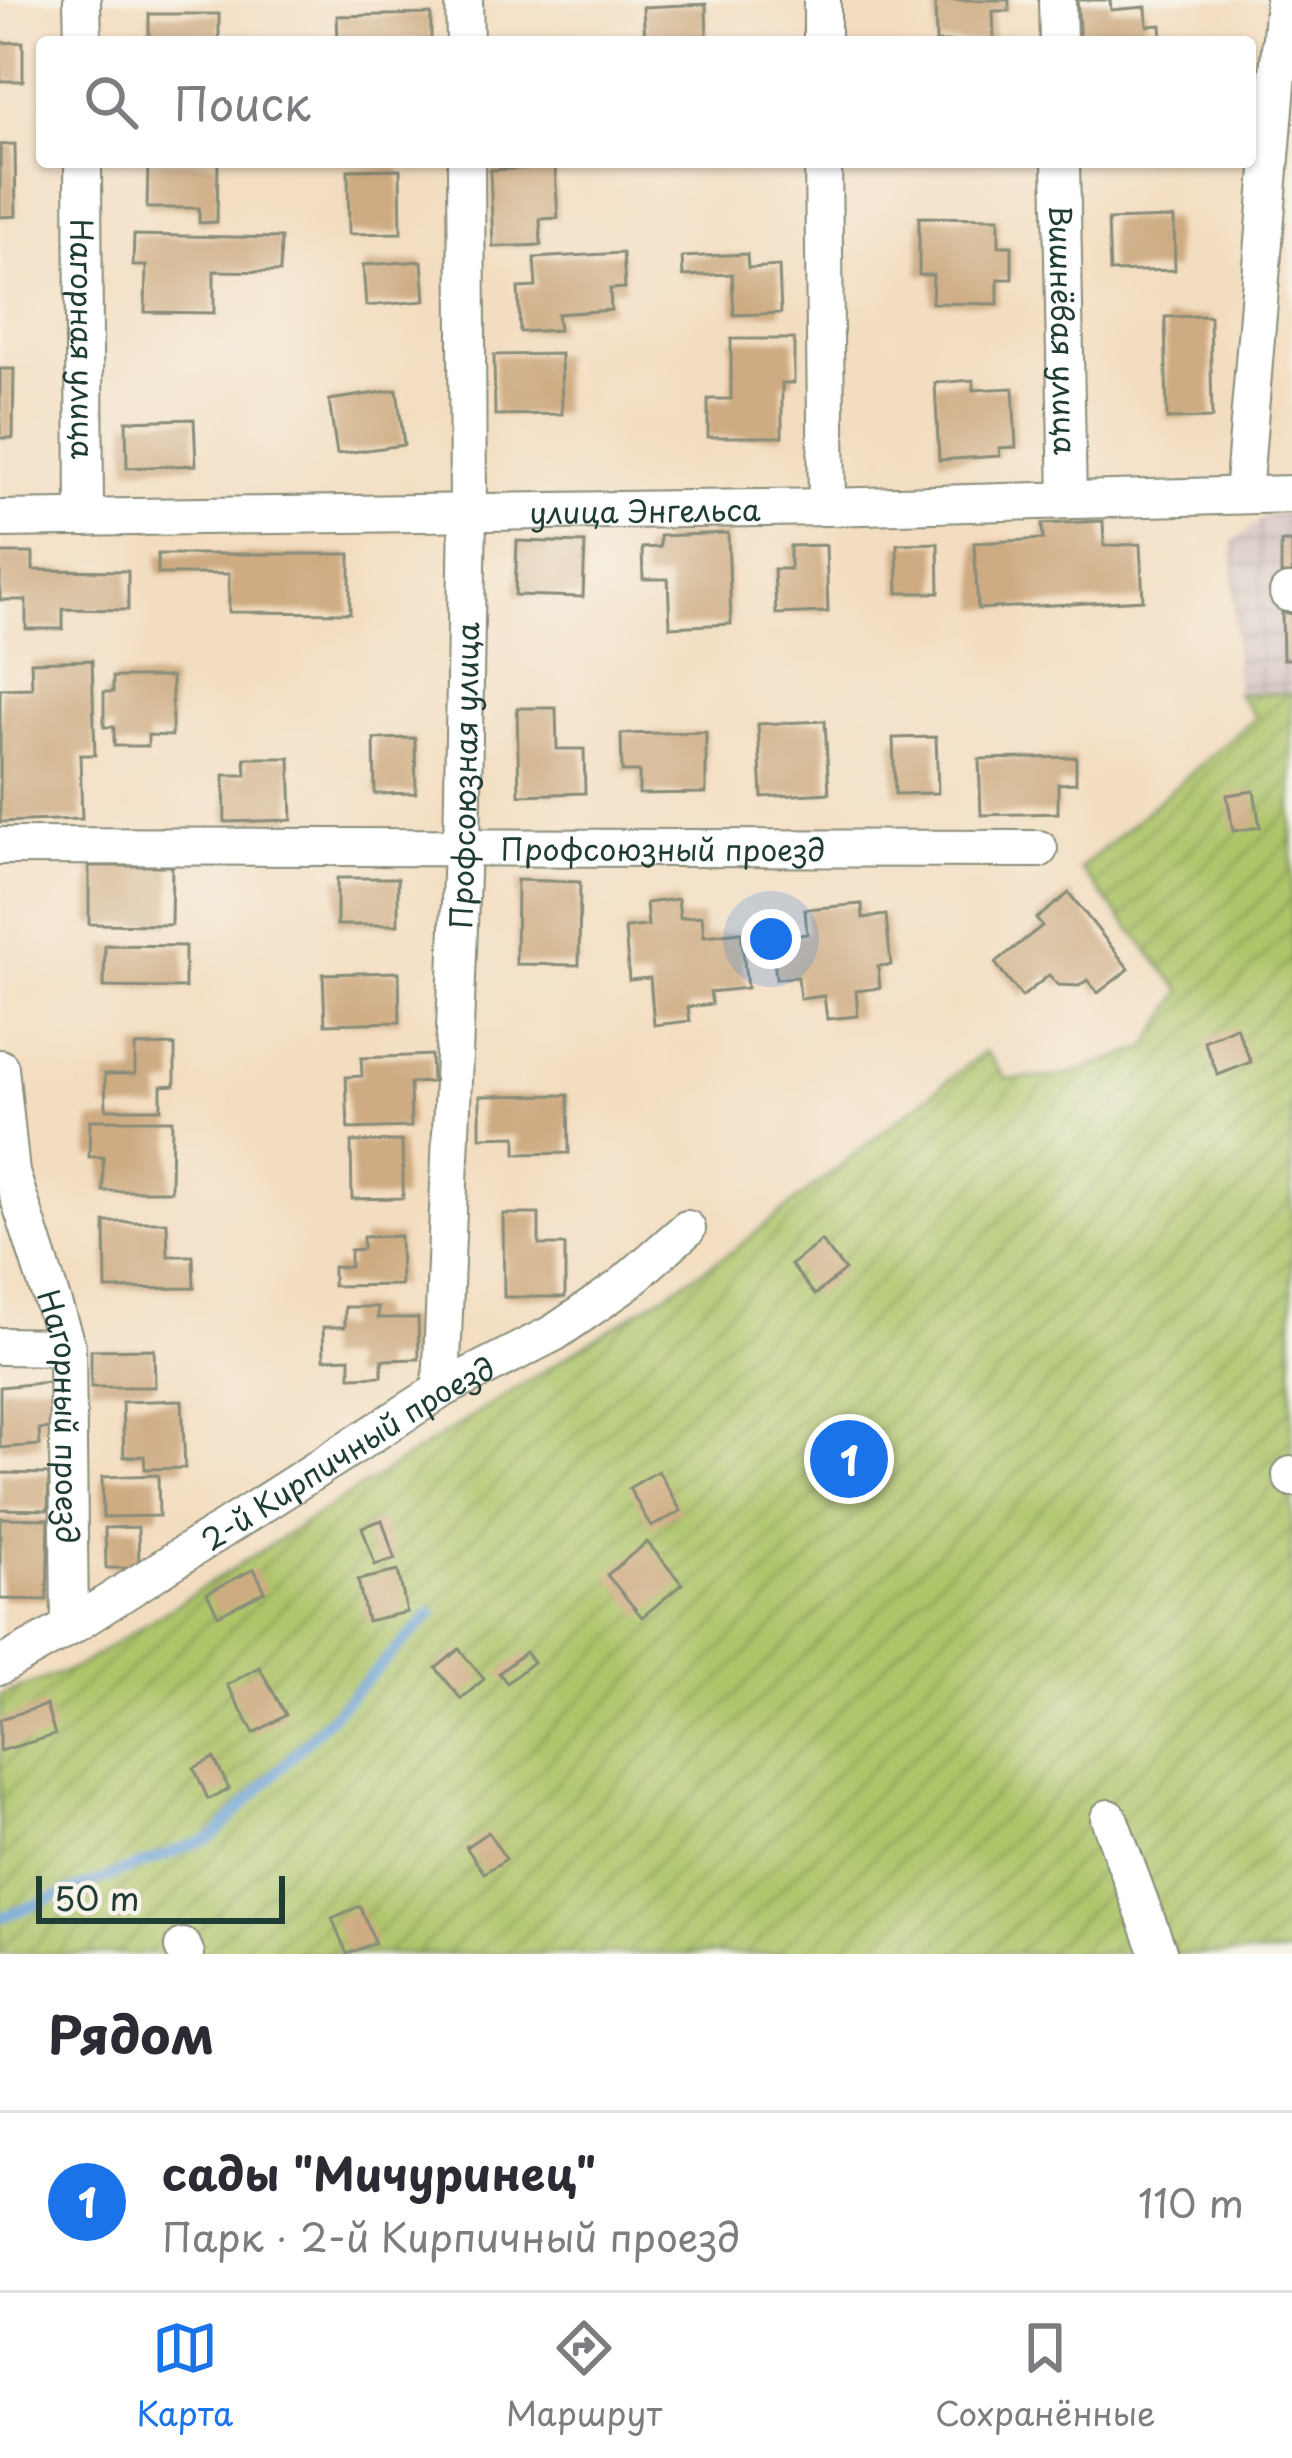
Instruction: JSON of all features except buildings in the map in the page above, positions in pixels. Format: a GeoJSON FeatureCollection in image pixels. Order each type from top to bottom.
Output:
{"type":"FeatureCollection","features":[{"type":"Feature","properties":{"kind":"street"},"geometry":{"type":"LineString","coordinates":[[82,0],[82,36]]}},
{"type":"Feature","properties":{"kind":"street"},"geometry":{"type":"LineString","coordinates":[[464,0],[465,36]]}},
{"type":"Feature","properties":{"kind":"street"},"geometry":{"type":"LineString","coordinates":[[822,0],[822,36]]}},
{"type":"Feature","properties":{"kind":"street"},"geometry":{"type":"LineString","coordinates":[[1057,0],[1058,36]]}},
{"type":"Feature","properties":{"kind":"street"},"geometry":{"type":"LineString","coordinates":[[1243,495],[1284,0]]}},
{"type":"Feature","properties":{"kind":"street","name":"Нагорная улица"},"geometry":{"type":"LineString","coordinates":[[83,168],[85,518]]}},
{"type":"Feature","properties":{"kind":"street","name":"Профсоюзная улица"},"geometry":{"type":"LineString","coordinates":[[441,1390],[462,849],[468,510],[466,168]]}},
{"type":"Feature","properties":{"kind":"street"},"geometry":{"type":"LineString","coordinates":[[823,168],[827,507]]}},
{"type":"Feature","properties":{"kind":"street","name":"Вишнёвая улица"},"geometry":{"type":"LineString","coordinates":[[1061,168],[1069,500]]}},
{"type":"Feature","properties":{"kind":"street","name":"улица Энгельса"},"geometry":{"type":"LineString","coordinates":[[0,519],[827,507],[1292,494]]}},
{"type":"Feature","properties":{"kind":"street","name":"Профсоюзный проезд"},"geometry":{"type":"LineString","coordinates":[[0,846],[1040,849]]}},
{"type":"Feature","properties":{"kind":"street","name":"Нагорный проезд"},"geometry":{"type":"LineString","coordinates":[[0,1068],[10,1174],[67,1347],[70,1627]]}},
{"type":"Feature","properties":{"kind":"street","name":"2-й Кирпичный проезд"},"geometry":{"type":"LineString","coordinates":[[0,1666],[70,1627],[441,1390],[554,1333],[621,1286],[687,1228]]}},
{"type":"Feature","properties":{"kind":"street"},"geometry":{"type":"LineString","coordinates":[[0,1346],[67,1347]]}},
{"type":"Feature","properties":{"kind":"street"},"geometry":{"type":"LineString","coordinates":[[1109,1818],[1159,1954]]}},
{"type":"Feature","properties":{"kind":"shaded area"},"geometry":{"type":"Polygon","coordinates":[[[1269,513],[1292,513],[1292,693],[1237,694],[1233,542],[1269,513]]]}},
{"type":"Feature","properties":{"kind":"green space"},"geometry":{"type":"Polygon","coordinates":[[[1292,693],[1292,1954],[0,1954],[0,1695],[78,1667],[733,1251],[985,1051],[1006,1079],[1060,1077],[1147,1048],[1182,991],[1080,869],[1256,717],[1237,694],[1292,693]]]}},
{"type":"Feature","properties":{"kind":"waterway"},"geometry":{"type":"LineString","coordinates":[[0,1918],[213,1837],[432,1613]]}},
{"type":"Feature","properties":{"kind":"place","name":"сады \"Мичуринец\""},"geometry":{"type":"Point","coordinates":[849,1459]}}]}
